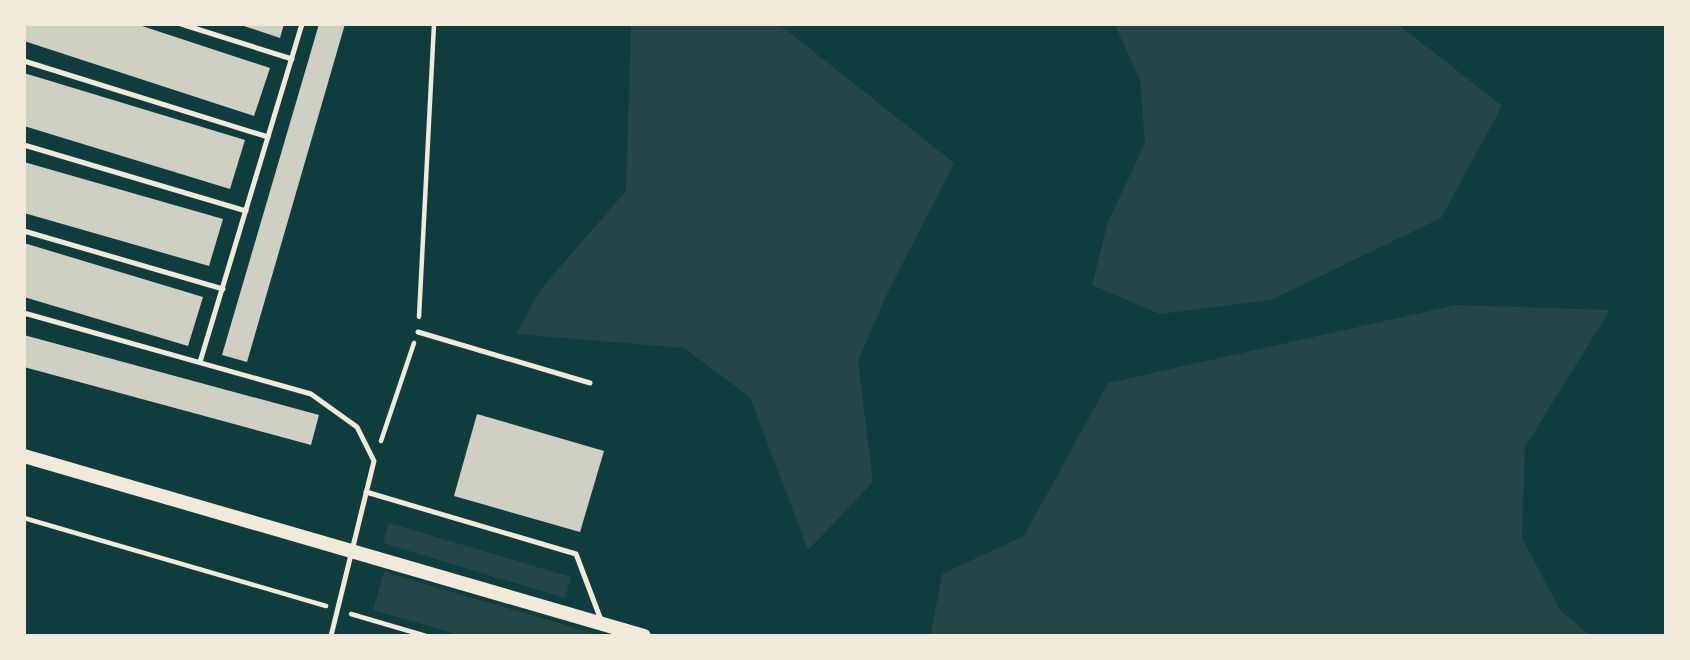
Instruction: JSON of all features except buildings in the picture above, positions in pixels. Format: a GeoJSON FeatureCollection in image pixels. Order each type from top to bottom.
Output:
{"type":"FeatureCollection","features":[{"type":"Feature","properties":{"kind":"main road"},"geometry":{"type":"LineString","coordinates":[[24,456],[644,635]]}},
{"type":"Feature","properties":{"kind":"lane"},"geometry":{"type":"LineString","coordinates":[[181,24],[292,59]]}},
{"type":"Feature","properties":{"kind":"lane"},"geometry":{"type":"LineString","coordinates":[[200,362],[302,24]]}},
{"type":"Feature","properties":{"kind":"lane"},"geometry":{"type":"LineString","coordinates":[[24,61],[268,136]]}},
{"type":"Feature","properties":{"kind":"lane"},"geometry":{"type":"LineString","coordinates":[[24,145],[246,211]]}},
{"type":"Feature","properties":{"kind":"lane"},"geometry":{"type":"LineString","coordinates":[[24,231],[223,289]]}},
{"type":"Feature","properties":{"kind":"lane"},"geometry":{"type":"LineString","coordinates":[[24,313],[311,394],[357,427],[374,461],[331,635]]}},
{"type":"Feature","properties":{"kind":"lane"},"geometry":{"type":"LineString","coordinates":[[418,332],[590,383]]}},
{"type":"Feature","properties":{"kind":"lane"},"geometry":{"type":"LineString","coordinates":[[366,492],[576,554],[602,623]]}},
{"type":"Feature","properties":{"kind":"path"},"geometry":{"type":"LineString","coordinates":[[374,461],[418,332],[434,24]]}},
{"type":"Feature","properties":{"kind":"path"},"geometry":{"type":"LineString","coordinates":[[24,517],[426,635]]}},
{"type":"Feature","properties":{"kind":"shaded area"},"geometry":{"type":"Polygon","coordinates":[[[631,25],[780,25],[954,163],[885,298],[858,361],[873,482],[808,550],[750,397],[684,348],[516,334],[541,289],[626,191],[631,25]]]}},
{"type":"Feature","properties":{"kind":"shaded area"},"geometry":{"type":"Polygon","coordinates":[[[1115,25],[1399,25],[1502,106],[1441,218],[1271,300],[1160,314],[1092,285],[1108,222],[1145,143],[1140,80],[1115,25]]]}},
{"type":"Feature","properties":{"kind":"shaded area"},"geometry":{"type":"Polygon","coordinates":[[[1456,305],[1610,310],[1525,447],[1522,538],[1560,610],[1589,635],[931,635],[942,574],[1024,536],[1108,383],[1456,305]]]}},
{"type":"Feature","properties":{"kind":"shaded area"},"geometry":{"type":"Polygon","coordinates":[[[389,523],[571,577],[565,598],[383,543],[389,523]]]}},
{"type":"Feature","properties":{"kind":"shaded area"},"geometry":{"type":"Polygon","coordinates":[[[384,572],[599,635],[460,635],[373,610],[384,572]]]}}]}
